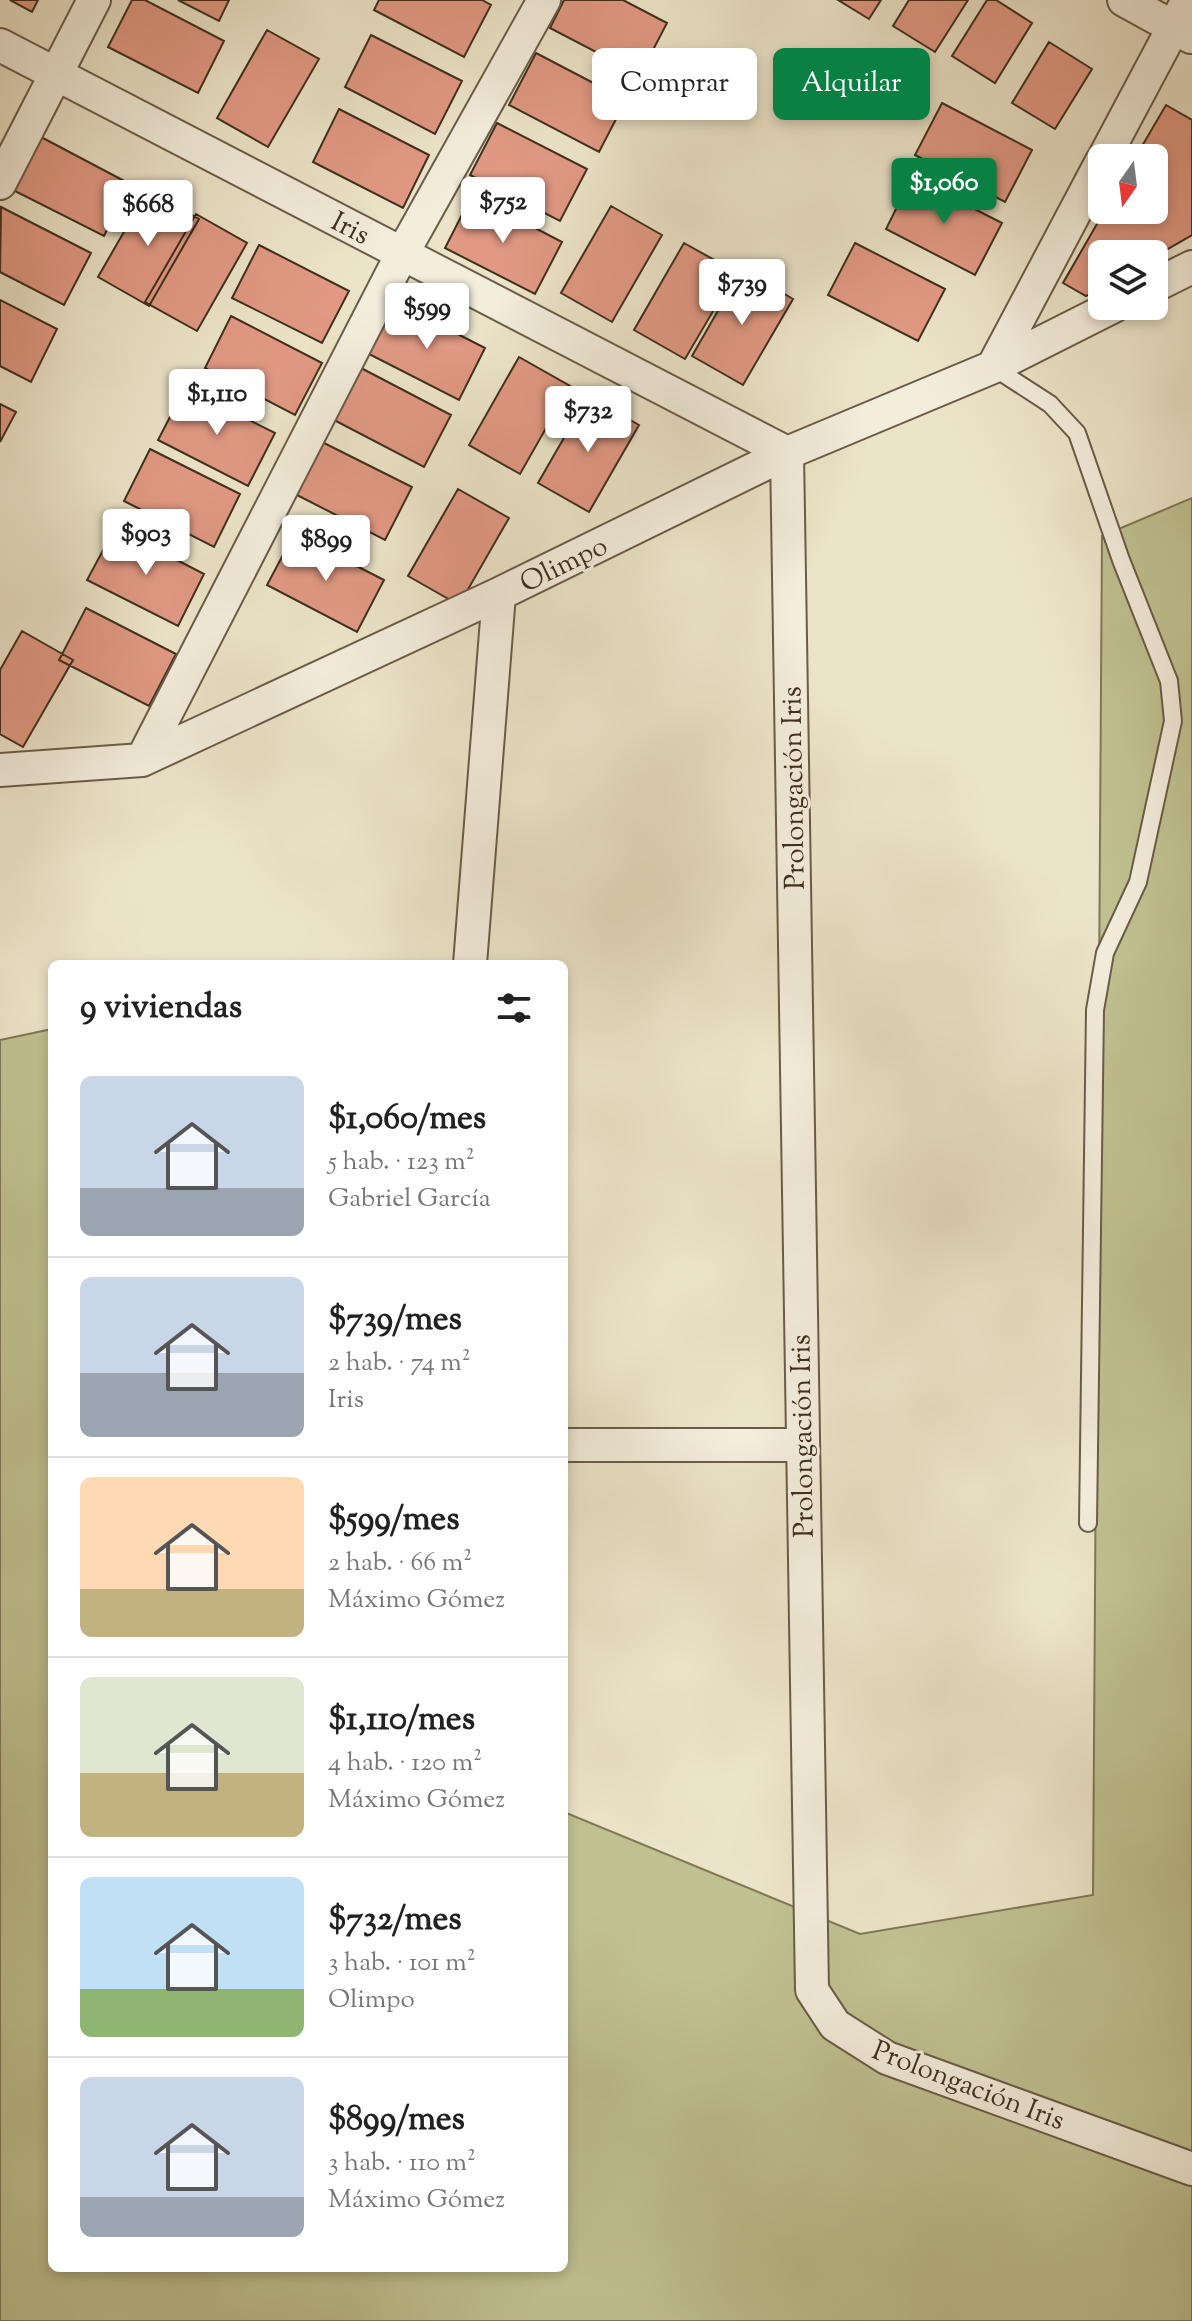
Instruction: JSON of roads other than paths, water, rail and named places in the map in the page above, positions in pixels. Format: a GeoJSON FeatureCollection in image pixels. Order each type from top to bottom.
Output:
{"type":"FeatureCollection","features":[{"type":"Feature","properties":{"kind":"street"},"geometry":{"type":"LineString","coordinates":[[0,183],[94,0]]}},
{"type":"Feature","properties":{"kind":"street"},"geometry":{"type":"LineString","coordinates":[[142,760],[402,254],[544,0]]}},
{"type":"Feature","properties":{"kind":"street"},"geometry":{"type":"LineString","coordinates":[[1112,144],[1184,22],[1124,0]]}},
{"type":"Feature","properties":{"kind":"street","name":"Iris"},"geometry":{"type":"LineString","coordinates":[[0,45],[787,453]]}},
{"type":"Feature","properties":{"kind":"street"},"geometry":{"type":"LineString","coordinates":[[993,367],[1088,188]]}},
{"type":"Feature","properties":{"kind":"street"},"geometry":{"type":"LineString","coordinates":[[1168,279],[1192,267]]}},
{"type":"Feature","properties":{"kind":"street","name":"Olimpo"},"geometry":{"type":"LineString","coordinates":[[0,770],[142,760],[499,594],[787,453],[993,367],[1088,319]]}},
{"type":"Feature","properties":{"kind":"street","name":"Prolongación Iris"},"geometry":{"type":"LineString","coordinates":[[787,453],[812,1990],[835,2025],[887,2058],[1192,2169]]}},
{"type":"Feature","properties":{"kind":"street"},"geometry":{"type":"LineString","coordinates":[[470,960],[499,594]]}},
{"type":"Feature","properties":{"kind":"street"},"geometry":{"type":"LineString","coordinates":[[568,1445],[801,1445]]}},
{"type":"Feature","properties":{"kind":"lane"},"geometry":{"type":"LineString","coordinates":[[993,367],[1050,404],[1077,433],[1121,560],[1169,681],[1173,721],[1138,882],[1105,953],[1095,1010],[1088,1523]]}}]}
